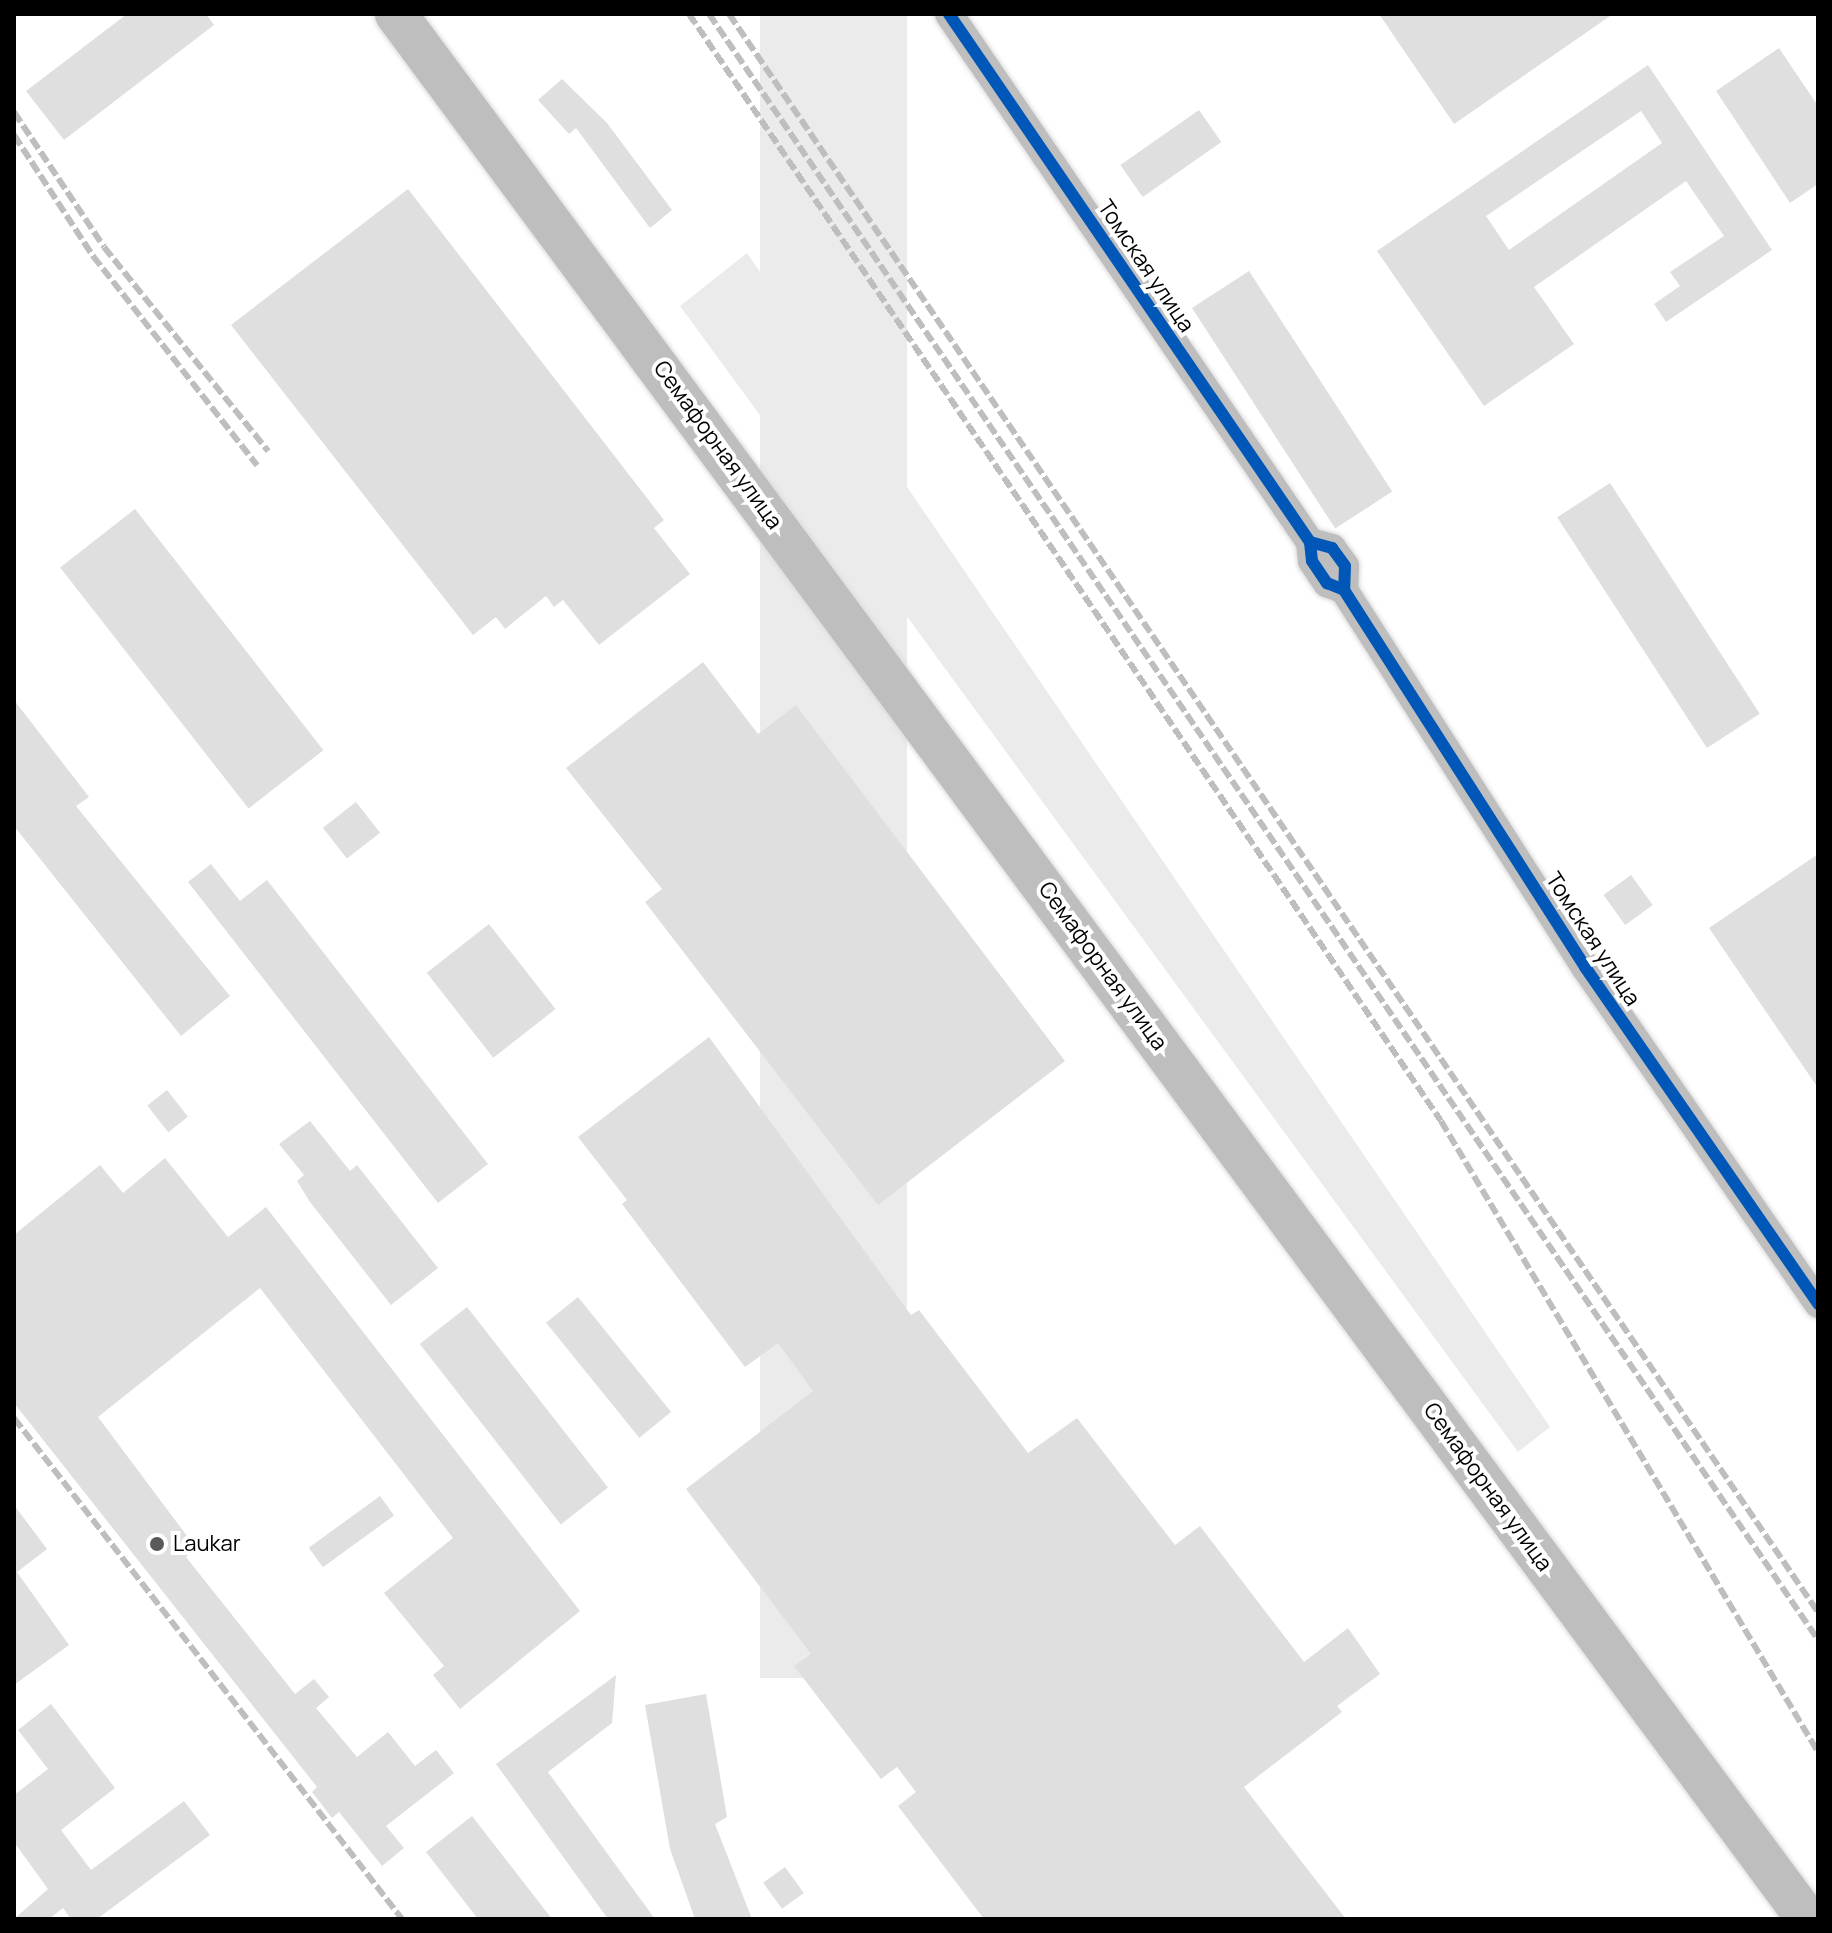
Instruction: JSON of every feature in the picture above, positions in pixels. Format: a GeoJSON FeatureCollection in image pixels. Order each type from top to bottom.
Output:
{"type":"FeatureCollection","features":[{"type":"Feature","properties":{"kind":"highway","name":"Семафорная улица"},"geometry":{"type":"LineString","coordinates":[[396,14],[1807,1919]]}},
{"type":"Feature","properties":{"kind":"street","name":"Томская улица"},"geometry":{"type":"LineString","coordinates":[[949,14],[1310,542],[1332,548],[1345,566],[1344,590],[1585,967],[1818,1304]]}},
{"type":"Feature","properties":{"kind":"shaded area"},"geometry":{"type":"Polygon","coordinates":[[[760,14],[907,14],[907,1678],[760,1678],[760,14]]]}},
{"type":"Feature","properties":{"kind":"shaded area"},"geometry":{"type":"Polygon","coordinates":[[[747,253],[1550,1427],[1518,1452],[680,306],[747,253]]]}},
{"type":"Feature","properties":{"kind":"building"},"geometry":{"type":"Polygon","coordinates":[[[127,14],[206,14],[214,25],[64,140],[26,91],[127,14]]]}},
{"type":"Feature","properties":{"kind":"building"},"geometry":{"type":"Polygon","coordinates":[[[1379,14],[1613,14],[1454,124],[1379,14]]]}},
{"type":"Feature","properties":{"kind":"building"},"geometry":{"type":"Polygon","coordinates":[[[1779,48],[1818,106],[1818,184],[1790,203],[1716,91],[1779,48]]]}},
{"type":"Feature","properties":{"kind":"building"},"geometry":{"type":"Polygon","coordinates":[[[1648,65],[1772,250],[1666,322],[1654,304],[1680,286],[1670,272],[1724,236],[1686,181],[1534,287],[1574,344],[1484,406],[1377,251],[1648,65]],[[1641,111],[1486,216],[1509,250],[1662,143],[1641,111]]]}},
{"type":"Feature","properties":{"kind":"building"},"geometry":{"type":"Polygon","coordinates":[[[562,79],[607,123],[672,210],[650,228],[576,128],[569,134],[538,100],[562,79]]]}},
{"type":"Feature","properties":{"kind":"building"},"geometry":{"type":"Polygon","coordinates":[[[1199,110],[1221,142],[1143,197],[1120,165],[1199,110]]]}},
{"type":"Feature","properties":{"kind":"building"},"geometry":{"type":"Polygon","coordinates":[[[408,189],[664,520],[654,528],[690,574],[599,645],[563,600],[554,607],[546,596],[505,629],[496,617],[473,635],[231,325],[408,189]]]}},
{"type":"Feature","properties":{"kind":"building"},"geometry":{"type":"Polygon","coordinates":[[[1249,271],[1392,492],[1335,529],[1192,308],[1249,271]]]}},
{"type":"Feature","properties":{"kind":"building"},"geometry":{"type":"Polygon","coordinates":[[[1610,483],[1760,714],[1707,748],[1557,517],[1610,483]]]}},
{"type":"Feature","properties":{"kind":"building"},"geometry":{"type":"Polygon","coordinates":[[[135,509],[323,750],[249,809],[60,567],[135,509]]]}},
{"type":"Feature","properties":{"kind":"building"},"geometry":{"type":"Polygon","coordinates":[[[703,662],[758,734],[796,705],[1065,1061],[878,1205],[645,902],[662,889],[566,768],[703,662]]]}},
{"type":"Feature","properties":{"kind":"building"},"geometry":{"type":"Polygon","coordinates":[[[14,700],[89,797],[76,806],[230,996],[181,1036],[14,826],[14,700]]]}},
{"type":"Feature","properties":{"kind":"building"},"geometry":{"type":"Polygon","coordinates":[[[356,802],[380,833],[347,859],[323,828],[356,802]]]}},
{"type":"Feature","properties":{"kind":"building"},"geometry":{"type":"Polygon","coordinates":[[[1818,854],[1818,1088],[1709,928],[1818,854]]]}},
{"type":"Feature","properties":{"kind":"building"},"geometry":{"type":"Polygon","coordinates":[[[211,864],[240,901],[267,880],[488,1164],[438,1203],[188,882],[211,864]]]}},
{"type":"Feature","properties":{"kind":"building"},"geometry":{"type":"Polygon","coordinates":[[[1631,875],[1653,905],[1625,925],[1603,895],[1631,875]]]}},
{"type":"Feature","properties":{"kind":"building"},"geometry":{"type":"Polygon","coordinates":[[[489,924],[555,1009],[493,1058],[427,973],[489,924]]]}},
{"type":"Feature","properties":{"kind":"building"},"geometry":{"type":"Polygon","coordinates":[[[709,1037],[911,1315],[919,1310],[1028,1453],[1077,1418],[1175,1545],[1200,1526],[1304,1662],[1348,1628],[1380,1674],[1337,1706],[1342,1712],[1244,1787],[1346,1919],[984,1919],[898,1806],[916,1792],[897,1767],[881,1779],[794,1666],[811,1654],[686,1489],[813,1391],[778,1343],[745,1367],[622,1204],[627,1200],[578,1137],[709,1037]]]}},
{"type":"Feature","properties":{"kind":"building"},"geometry":{"type":"Polygon","coordinates":[[[167,1090],[188,1117],[168,1132],[147,1105],[167,1090]]]}},
{"type":"Feature","properties":{"kind":"building"},"geometry":{"type":"Polygon","coordinates":[[[310,1121],[350,1171],[357,1165],[438,1268],[391,1305],[310,1202],[297,1181],[304,1175],[279,1144],[310,1121]]]}},
{"type":"Feature","properties":{"kind":"building"},"geometry":{"type":"Polygon","coordinates":[[[165,1158],[228,1237],[266,1207],[580,1611],[460,1709],[433,1675],[444,1666],[384,1593],[453,1538],[260,1288],[98,1417],[196,1548],[186,1557],[295,1694],[314,1679],[329,1697],[316,1708],[357,1757],[388,1732],[415,1766],[436,1750],[454,1773],[386,1826],[404,1848],[382,1866],[339,1812],[332,1818],[312,1792],[317,1787],[14,1403],[14,1235],[100,1165],[123,1193],[165,1158]]]}},
{"type":"Feature","properties":{"kind":"building"},"geometry":{"type":"Polygon","coordinates":[[[578,1297],[671,1412],[639,1438],[546,1323],[578,1297]]]}},
{"type":"Feature","properties":{"kind":"building"},"geometry":{"type":"Polygon","coordinates":[[[467,1307],[608,1487],[561,1524],[420,1344],[467,1307]]]}},
{"type":"Feature","properties":{"kind":"building"},"geometry":{"type":"Polygon","coordinates":[[[380,1496],[394,1515],[323,1567],[309,1548],[380,1496]]]}},
{"type":"Feature","properties":{"kind":"building"},"geometry":{"type":"Polygon","coordinates":[[[14,1505],[47,1549],[17,1572],[69,1645],[14,1685],[14,1505]]]}},
{"type":"Feature","properties":{"kind":"building"},"geometry":{"type":"Polygon","coordinates":[[[616,1675],[612,1723],[548,1772],[655,1919],[608,1919],[496,1764],[616,1675]]]}},
{"type":"Feature","properties":{"kind":"building"},"geometry":{"type":"Polygon","coordinates":[[[706,1694],[727,1817],[715,1824],[752,1919],[695,1919],[670,1849],[645,1705],[706,1694]]]}},
{"type":"Feature","properties":{"kind":"building"},"geometry":{"type":"Polygon","coordinates":[[[51,1704],[115,1788],[61,1830],[91,1870],[184,1801],[210,1835],[97,1919],[71,1919],[63,1908],[49,1919],[14,1919],[48,1889],[14,1842],[14,1795],[48,1769],[18,1730],[51,1704]]]}},
{"type":"Feature","properties":{"kind":"building"},"geometry":{"type":"Polygon","coordinates":[[[472,1816],[552,1919],[478,1919],[426,1852],[472,1816]]]}},
{"type":"Feature","properties":{"kind":"building"},"geometry":{"type":"Polygon","coordinates":[[[785,1867],[804,1893],[782,1909],[763,1883],[785,1867]]]}},
{"type":"Feature","properties":{"kind":"railway"},"geometry":{"type":"LineString","coordinates":[[689,14],[1441,1121],[1818,1752]]}},
{"type":"Feature","properties":{"kind":"railway"},"geometry":{"type":"LineString","coordinates":[[709,14],[1818,1640]]}},
{"type":"Feature","properties":{"kind":"railway"},"geometry":{"type":"LineString","coordinates":[[729,14],[1818,1612]]}},
{"type":"Feature","properties":{"kind":"railway"},"geometry":{"type":"LineString","coordinates":[[14,112],[104,247],[268,451]]}},
{"type":"Feature","properties":{"kind":"railway"},"geometry":{"type":"LineString","coordinates":[[14,135],[93,256],[257,465]]}},
{"type":"Feature","properties":{"kind":"railway"},"geometry":{"type":"LineString","coordinates":[[14,1418],[402,1919]]}},
{"type":"Feature","properties":{"kind":"cycle path"},"geometry":{"type":"LineString","coordinates":[[949,14],[1310,542],[1312,561],[1327,583],[1344,590]]}},
{"type":"Feature","properties":{"kind":"cycle path"},"geometry":{"type":"LineString","coordinates":[[1310,542],[1332,548],[1345,566],[1344,590],[1585,967],[1818,1304]]}},
{"type":"Feature","properties":{"kind":"place","name":"Laukar"},"geometry":{"type":"Point","coordinates":[157,1544]}}]}
